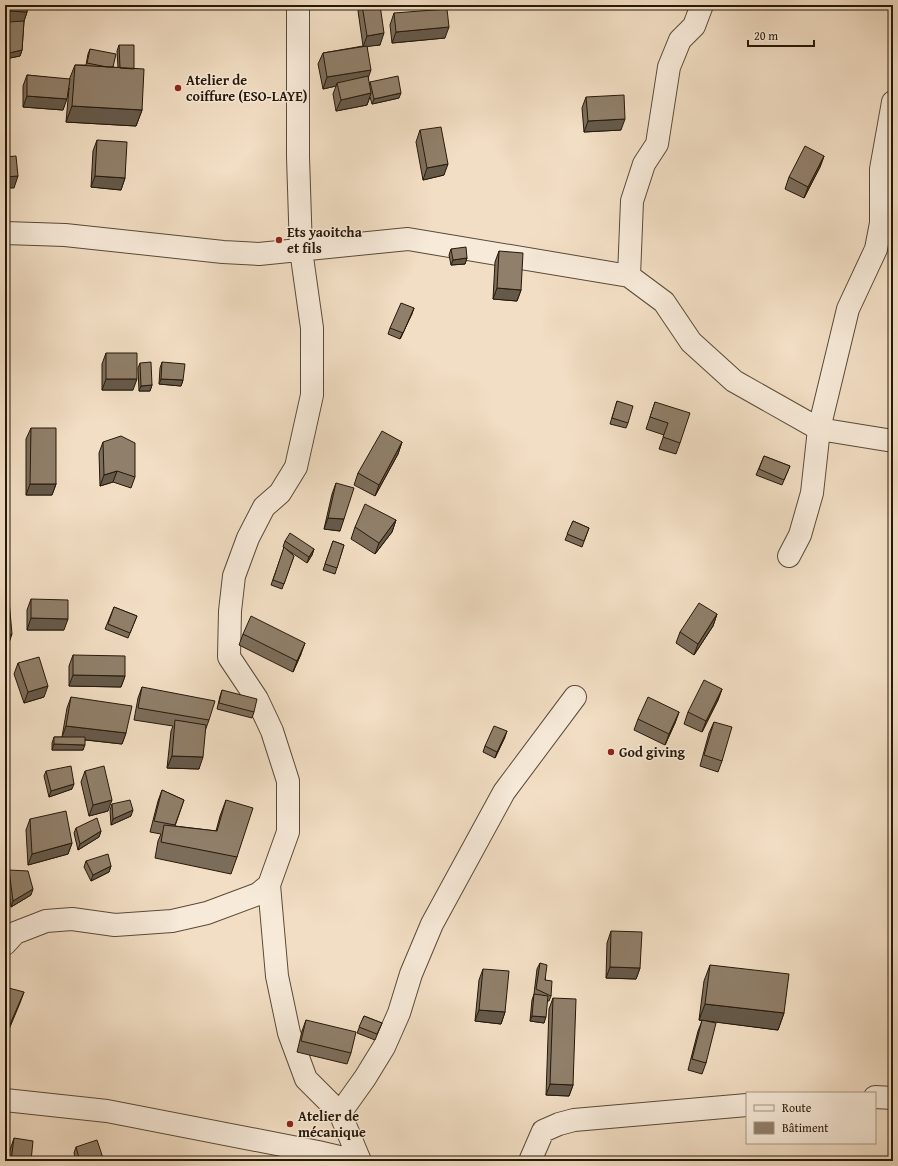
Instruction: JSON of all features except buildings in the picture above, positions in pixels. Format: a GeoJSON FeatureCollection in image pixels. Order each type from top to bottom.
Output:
{"type":"FeatureCollection","features":[{"type":"Feature","properties":{"kind":"street"},"geometry":{"type":"LineString","coordinates":[[298,5],[298,157],[301,250],[312,328],[312,395],[296,467],[280,493],[264,508],[248,538],[234,576],[230,611],[228,657],[257,699],[272,731],[288,781],[288,832],[269,885],[277,976],[288,1033],[306,1079],[340,1113],[360,1161]]}},
{"type":"Feature","properties":{"kind":"street"},"geometry":{"type":"LineString","coordinates":[[629,276],[632,201],[644,164],[657,144],[669,67],[680,40],[694,26],[702,5]]}},
{"type":"Feature","properties":{"kind":"street"},"geometry":{"type":"LineString","coordinates":[[789,556],[800,535],[812,493],[819,429],[848,309],[876,249],[881,223],[881,169],[893,102]]}},
{"type":"Feature","properties":{"kind":"street"},"geometry":{"type":"LineString","coordinates":[[5,233],[65,235],[223,252],[259,254],[408,239],[629,276],[664,302],[691,342],[734,381],[819,429],[893,442]]}},
{"type":"Feature","properties":{"kind":"street"},"geometry":{"type":"LineString","coordinates":[[340,1113],[365,1078],[384,1047],[399,1013],[411,974],[432,924],[504,792],[576,697]]}},
{"type":"Feature","properties":{"kind":"street"},"geometry":{"type":"LineString","coordinates":[[5,944],[15,933],[46,921],[72,919],[115,925],[172,921],[207,913],[258,894],[269,885]]}},
{"type":"Feature","properties":{"kind":"street"},"geometry":{"type":"LineString","coordinates":[[876,1097],[893,1098]]}},
{"type":"Feature","properties":{"kind":"street"},"geometry":{"type":"LineString","coordinates":[[5,1100],[107,1111],[318,1152],[356,1161]]}},
{"type":"Feature","properties":{"kind":"street"},"geometry":{"type":"LineString","coordinates":[[530,1161],[543,1131],[559,1124],[574,1120],[746,1105]]}},
{"type":"Feature","properties":{"kind":"place","name":"Atelier de coiffure (ESO-LAYE)"},"geometry":{"type":"Point","coordinates":[178,88]}},
{"type":"Feature","properties":{"kind":"place","name":"Ets yaoitcha et fils"},"geometry":{"type":"Point","coordinates":[279,240]}},
{"type":"Feature","properties":{"kind":"place","name":"God giving"},"geometry":{"type":"Point","coordinates":[611,752]}},
{"type":"Feature","properties":{"kind":"place","name":"Atelier de mécanique"},"geometry":{"type":"Point","coordinates":[290,1124]}}]}
